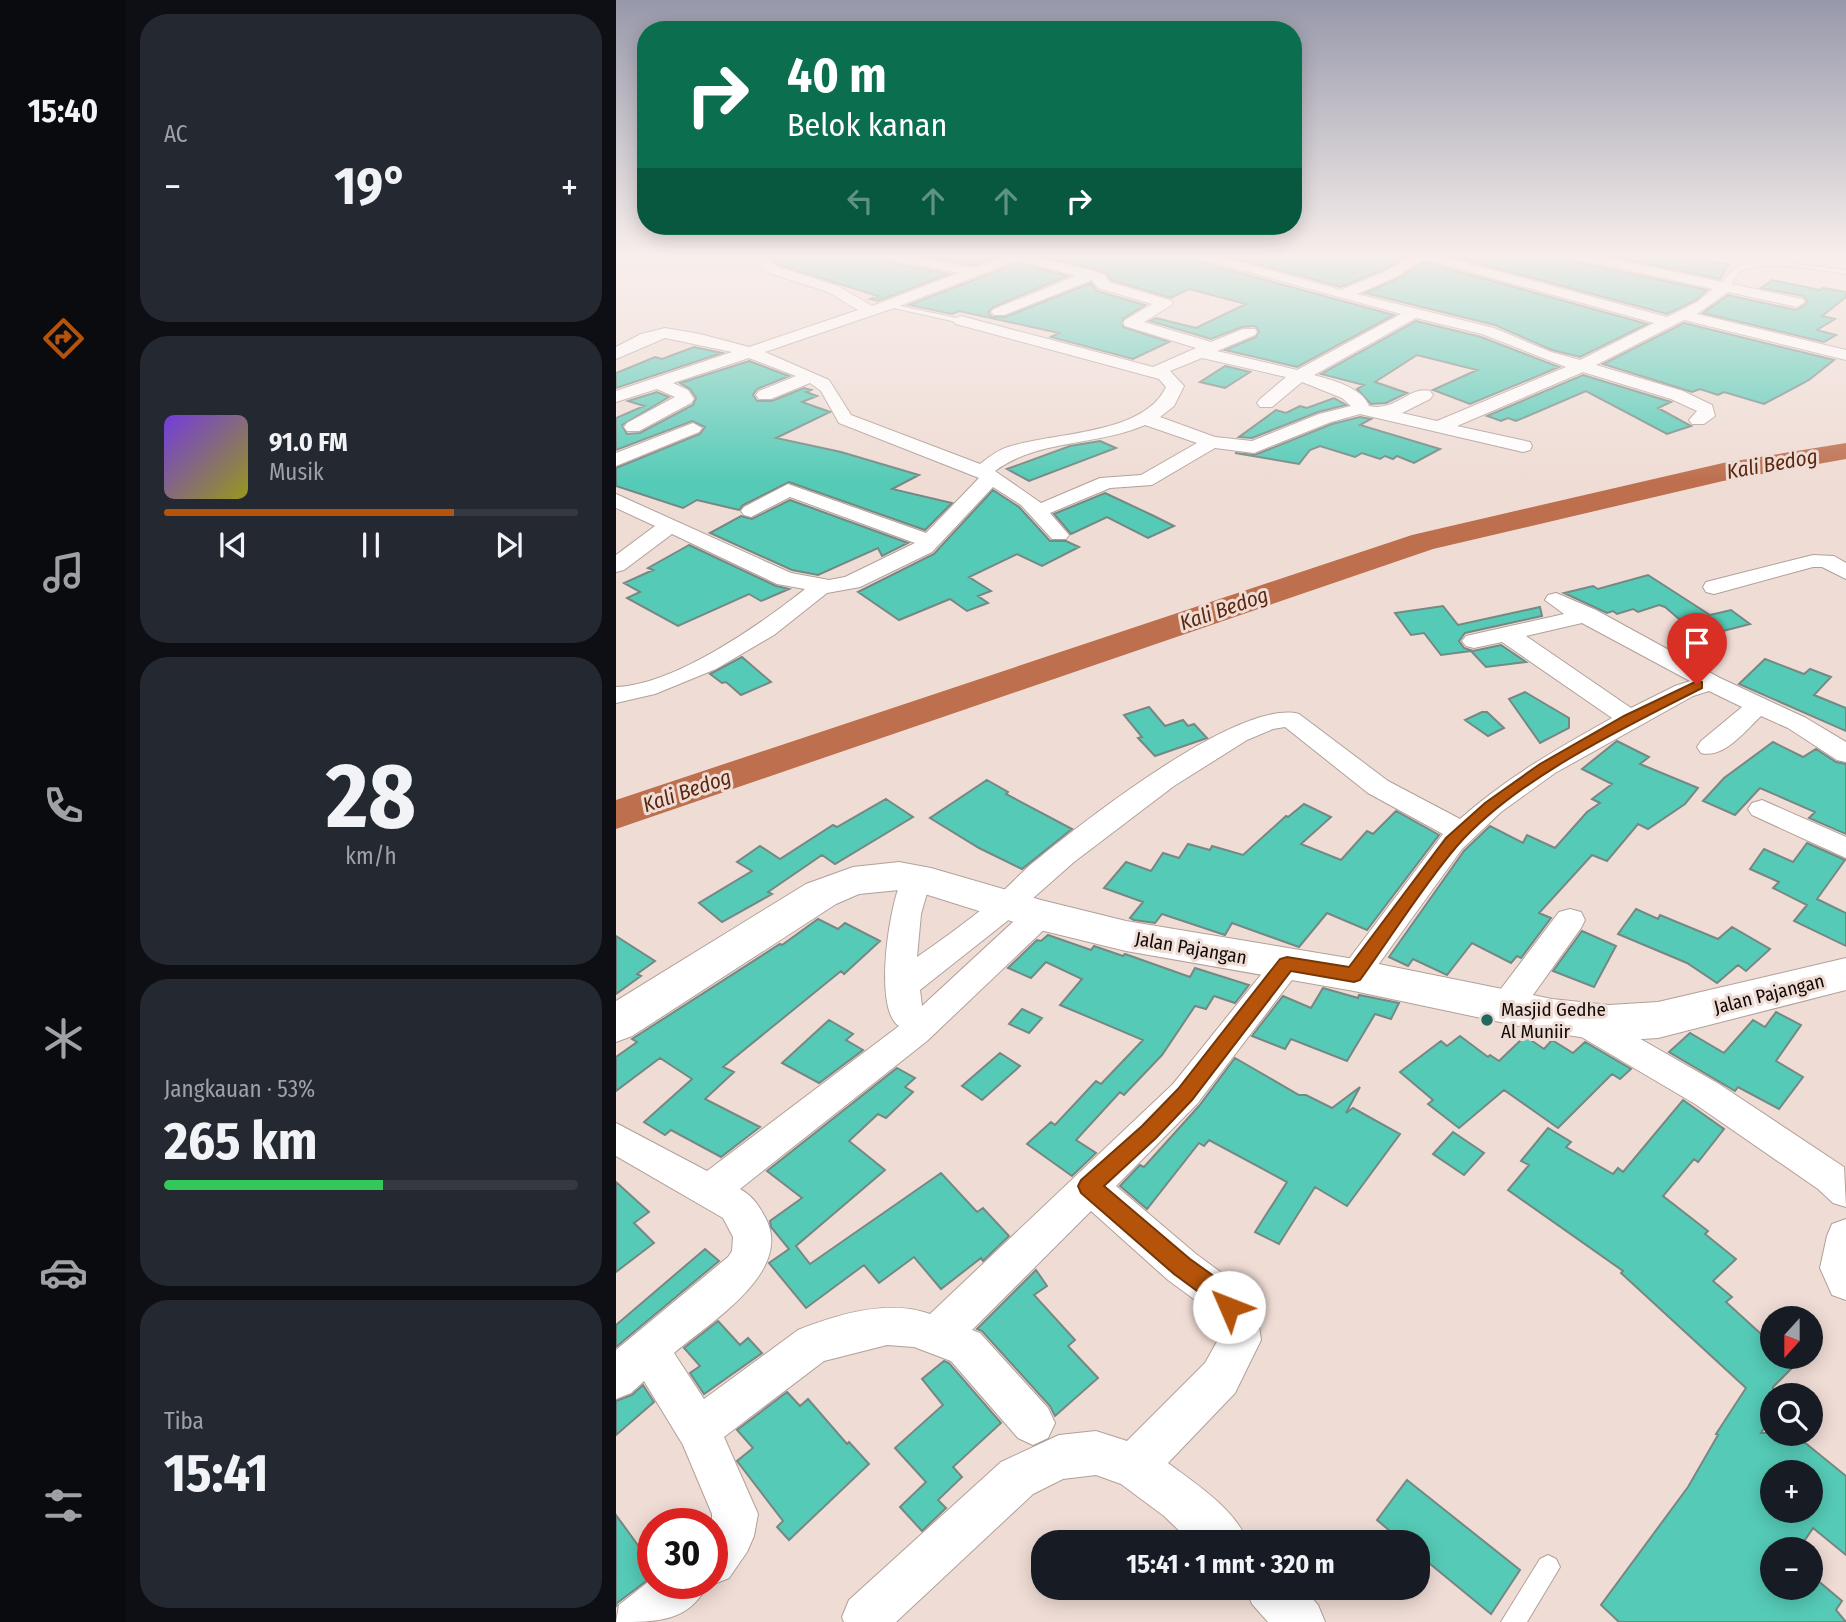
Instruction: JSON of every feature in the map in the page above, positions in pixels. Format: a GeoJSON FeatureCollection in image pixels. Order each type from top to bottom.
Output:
{"type":"FeatureCollection","features":[{"type":"Feature","properties":{"kind":"main road","name":"Jalan Pajangan"},"geometry":{"type":"LineString","coordinates":[[616,1024],[821,894],[853,881],[887,876],[916,878],[1023,910],[1126,936],[1354,975],[1582,1021],[1630,1023],[1658,1020],[1846,974]]}},
{"type":"Feature","properties":{"kind":"street"},"geometry":{"type":"LineString","coordinates":[[616,397],[809,331]]}},
{"type":"Feature","properties":{"kind":"street"},"geometry":{"type":"LineString","coordinates":[[616,500],[785,579],[821,587],[852,582],[931,542],[987,474],[1014,451],[1093,434],[1144,418],[1166,405],[1175,390],[1171,379],[1154,372],[998,331]]}},
{"type":"Feature","properties":{"kind":"street"},"geometry":{"type":"LineString","coordinates":[[1151,331],[1205,350],[1350,393],[1360,403],[1360,409]]}},
{"type":"Feature","properties":{"kind":"street"},"geometry":{"type":"LineString","coordinates":[[1266,402],[1297,377],[1381,331]]}},
{"type":"Feature","properties":{"kind":"street"},"geometry":{"type":"LineString","coordinates":[[1487,331],[1545,355],[1584,365],[1701,405],[1708,413],[1698,420]]}},
{"type":"Feature","properties":{"kind":"street"},"geometry":{"type":"LineString","coordinates":[[1436,428],[1584,365],[1653,331]]}},
{"type":"Feature","properties":{"kind":"street"},"geometry":{"type":"LineString","coordinates":[[1731,331],[1846,355]]}},
{"type":"Feature","properties":{"kind":"street"},"geometry":{"type":"LineString","coordinates":[[1154,372],[1249,332]]}},
{"type":"Feature","properties":{"kind":"street"},"geometry":{"type":"LineString","coordinates":[[616,354],[653,336],[666,333],[746,351],[810,377],[828,388],[839,414],[854,424],[987,474],[1007,485],[1038,511],[1059,535]]}},
{"type":"Feature","properties":{"kind":"street"},"geometry":{"type":"LineString","coordinates":[[765,396],[810,377]]}},
{"type":"Feature","properties":{"kind":"street"},"geometry":{"type":"LineString","coordinates":[[624,424],[685,399],[682,394],[657,382]]}},
{"type":"Feature","properties":{"kind":"street"},"geometry":{"type":"LineString","coordinates":[[1382,416],[1424,395]]}},
{"type":"Feature","properties":{"kind":"street"},"geometry":{"type":"LineString","coordinates":[[1144,418],[1212,442],[1254,447],[1325,418],[1360,409],[1523,446]]}},
{"type":"Feature","properties":{"kind":"street"},"geometry":{"type":"LineString","coordinates":[[624,424],[666,438]]}},
{"type":"Feature","properties":{"kind":"street"},"geometry":{"type":"LineString","coordinates":[[616,460],[693,428]]}},
{"type":"Feature","properties":{"kind":"street"},"geometry":{"type":"LineString","coordinates":[[1038,511],[1107,482],[1145,481],[1212,442]]}},
{"type":"Feature","properties":{"kind":"street"},"geometry":{"type":"LineString","coordinates":[[751,511],[788,490],[931,542]]}},
{"type":"Feature","properties":{"kind":"street"},"geometry":{"type":"LineString","coordinates":[[616,565],[669,526]]}},
{"type":"Feature","properties":{"kind":"street"},"geometry":{"type":"LineString","coordinates":[[1714,587],[1813,561],[1826,561],[1846,572]]}},
{"type":"Feature","properties":{"kind":"street"},"geometry":{"type":"LineString","coordinates":[[616,695],[653,687],[729,655],[770,629],[821,587]]}},
{"type":"Feature","properties":{"kind":"street"},"geometry":{"type":"LineString","coordinates":[[1556,600],[1711,683],[1797,723],[1846,754]]}},
{"type":"Feature","properties":{"kind":"street"},"geometry":{"type":"LineString","coordinates":[[1474,641],[1588,615]]}},
{"type":"Feature","properties":{"kind":"street"},"geometry":{"type":"LineString","coordinates":[[1508,635],[1630,719]]}},
{"type":"Feature","properties":{"kind":"street"},"geometry":{"type":"LineString","coordinates":[[1354,975],[1461,832],[1525,780],[1630,719],[1684,691],[1711,683]]}},
{"type":"Feature","properties":{"kind":"street"},"geometry":{"type":"LineString","coordinates":[[1710,747],[1760,704]]}},
{"type":"Feature","properties":{"kind":"street"},"geometry":{"type":"LineString","coordinates":[[710,1190],[915,1032],[1023,910],[1041,872],[1202,755],[1275,719],[1290,719],[1378,787],[1461,832]]}},
{"type":"Feature","properties":{"kind":"street"},"geometry":{"type":"LineString","coordinates":[[1762,809],[1846,848]]}},
{"type":"Feature","properties":{"kind":"street"},"geometry":{"type":"LineString","coordinates":[[907,1016],[900,959],[903,920],[916,878]]}},
{"type":"Feature","properties":{"kind":"street"},"geometry":{"type":"LineString","coordinates":[[902,986],[1023,910]]}},
{"type":"Feature","properties":{"kind":"street"},"geometry":{"type":"LineString","coordinates":[[1506,1007],[1570,920]]}},
{"type":"Feature","properties":{"kind":"street"},"geometry":{"type":"LineString","coordinates":[[939,1335],[1185,1094],[1287,964]]}},
{"type":"Feature","properties":{"kind":"street"},"geometry":{"type":"LineString","coordinates":[[1582,1021],[1707,1094],[1846,1191]]}},
{"type":"Feature","properties":{"kind":"street"},"geometry":{"type":"LineString","coordinates":[[616,1138],[736,1206],[747,1219],[754,1237],[753,1254],[736,1276],[616,1378]]}},
{"type":"Feature","properties":{"kind":"street"},"geometry":{"type":"LineString","coordinates":[[1089,1186],[1182,1267],[1220,1295],[1238,1319],[1240,1340],[1220,1378],[1134,1466]]}},
{"type":"Feature","properties":{"kind":"street"},"geometry":{"type":"LineString","coordinates":[[1846,1236],[1840,1268],[1846,1282]]}},
{"type":"Feature","properties":{"kind":"street"},"geometry":{"type":"LineString","coordinates":[[698,1430],[813,1344],[887,1326],[914,1328],[939,1335],[965,1347],[1033,1423]]}},
{"type":"Feature","properties":{"kind":"street"},"geometry":{"type":"LineString","coordinates":[[648,1349],[698,1430],[735,1514],[728,1540]]}},
{"type":"Feature","properties":{"kind":"street"},"geometry":{"type":"LineString","coordinates":[[866,1617],[1017,1478],[1059,1457],[1096,1453],[1134,1466],[1180,1500],[1213,1530]]}},
{"type":"Feature","properties":{"kind":"street"},"geometry":{"type":"LineString","coordinates":[[636,1622],[665,1599]]}},
{"type":"Feature","properties":{"kind":"street"},"geometry":{"type":"LineString","coordinates":[[1281,1600],[1301,1622]]}},
{"type":"Feature","properties":{"kind":"lane"},"geometry":{"type":"LineString","coordinates":[[1513,1622],[1548,1567]]}},
{"type":"Feature","properties":{"kind":"building"},"geometry":{"type":"Polygon","coordinates":[[[1049,331],[1134,331],[1169,342],[1133,359],[1051,337],[1059,333],[1049,331]]]}},
{"type":"Feature","properties":{"kind":"building"},"geometry":{"type":"Polygon","coordinates":[[[1183,331],[1232,331],[1211,339],[1183,331]]]}},
{"type":"Feature","properties":{"kind":"building"},"geometry":{"type":"Polygon","coordinates":[[[1259,331],[1365,331],[1297,367],[1225,350],[1256,337],[1259,331]]]}},
{"type":"Feature","properties":{"kind":"building"},"geometry":{"type":"Polygon","coordinates":[[[1399,331],[1455,331],[1481,337],[1559,367],[1470,404],[1433,390],[1477,370],[1417,355],[1375,382],[1407,393],[1386,403],[1371,404],[1357,389],[1364,385],[1321,374],[1399,331]]]}},
{"type":"Feature","properties":{"kind":"building"},"geometry":{"type":"Polygon","coordinates":[[[1508,331],[1633,331],[1580,357],[1552,350],[1508,331]]]}},
{"type":"Feature","properties":{"kind":"building"},"geometry":{"type":"Polygon","coordinates":[[[1669,331],[1715,331],[1834,360],[1809,380],[1764,404],[1724,392],[1718,395],[1700,389],[1692,392],[1603,364],[1669,331]]]}},
{"type":"Feature","properties":{"kind":"building"},"geometry":{"type":"Polygon","coordinates":[[[1777,331],[1820,331],[1836,335],[1824,342],[1777,331]]]}},
{"type":"Feature","properties":{"kind":"building"},"geometry":{"type":"Polygon","coordinates":[[[694,347],[722,353],[616,388],[616,373],[655,357],[662,359],[694,347]]]}},
{"type":"Feature","properties":{"kind":"building"},"geometry":{"type":"Polygon","coordinates":[[[749,361],[789,376],[757,389],[753,395],[757,401],[772,401],[804,388],[811,390],[806,392],[817,396],[802,402],[830,412],[776,438],[841,452],[919,475],[892,489],[952,503],[925,530],[789,482],[743,505],[739,510],[697,500],[683,508],[616,486],[616,468],[700,434],[705,427],[692,421],[616,450],[616,418],[644,406],[628,401],[657,392],[669,397],[622,425],[627,434],[640,433],[693,405],[696,398],[690,389],[680,383],[749,361]]]}},
{"type":"Feature","properties":{"kind":"building"},"geometry":{"type":"Polygon","coordinates":[[[1225,366],[1250,372],[1225,388],[1200,382],[1225,366]]]}},
{"type":"Feature","properties":{"kind":"building"},"geometry":{"type":"Polygon","coordinates":[[[1583,375],[1671,402],[1658,408],[1691,426],[1667,434],[1586,391],[1516,421],[1508,418],[1501,421],[1487,416],[1583,375]]]}},
{"type":"Feature","properties":{"kind":"building"},"geometry":{"type":"Polygon","coordinates":[[[1334,398],[1346,405],[1318,412],[1252,438],[1239,437],[1276,410],[1286,413],[1300,406],[1307,408],[1334,398]]]}},
{"type":"Feature","properties":{"kind":"building"},"geometry":{"type":"Polygon","coordinates":[[[1360,417],[1371,419],[1360,425],[1440,449],[1414,463],[1397,456],[1393,459],[1385,456],[1380,459],[1362,453],[1355,457],[1320,446],[1310,450],[1299,464],[1235,453],[1255,455],[1332,424],[1360,417]]]}},
{"type":"Feature","properties":{"kind":"building"},"geometry":{"type":"Polygon","coordinates":[[[1100,441],[1116,448],[1029,481],[1007,469],[1070,446],[1100,441]]]}},
{"type":"Feature","properties":{"kind":"building"},"geometry":{"type":"Polygon","coordinates":[[[993,490],[1019,507],[1050,541],[1066,541],[1079,547],[1042,566],[1017,554],[969,577],[991,591],[978,596],[988,603],[967,611],[950,599],[899,620],[858,592],[934,554],[993,490]]]}},
{"type":"Feature","properties":{"kind":"building"},"geometry":{"type":"Polygon","coordinates":[[[1105,493],[1174,526],[1148,538],[1107,517],[1071,534],[1054,514],[1105,493]]]}},
{"type":"Feature","properties":{"kind":"building"},"geometry":{"type":"Polygon","coordinates":[[[790,500],[908,543],[882,556],[878,548],[818,575],[792,570],[710,533],[741,516],[752,519],[790,500]]]}},
{"type":"Feature","properties":{"kind":"building"},"geometry":{"type":"Polygon","coordinates":[[[689,545],[776,586],[789,589],[761,601],[749,594],[678,626],[627,598],[640,592],[624,583],[653,570],[648,568],[689,545]]]}},
{"type":"Feature","properties":{"kind":"building"},"geometry":{"type":"Polygon","coordinates":[[[1648,575],[1710,615],[1731,610],[1750,624],[1700,637],[1665,607],[1659,605],[1638,612],[1633,609],[1617,614],[1613,611],[1607,613],[1564,593],[1593,586],[1598,589],[1648,575]]]}},
{"type":"Feature","properties":{"kind":"building"},"geometry":{"type":"Polygon","coordinates":[[[1443,606],[1458,625],[1540,607],[1542,616],[1465,633],[1459,641],[1464,648],[1473,651],[1501,645],[1526,662],[1486,667],[1471,651],[1441,655],[1424,633],[1411,635],[1395,613],[1443,606]]]}},
{"type":"Feature","properties":{"kind":"building"},"geometry":{"type":"Polygon","coordinates":[[[742,657],[771,682],[741,695],[726,682],[722,683],[710,674],[742,657]]]}},
{"type":"Feature","properties":{"kind":"building"},"geometry":{"type":"Polygon","coordinates":[[[1765,659],[1804,674],[1810,669],[1831,677],[1814,695],[1846,708],[1846,731],[1739,684],[1765,659]]]}},
{"type":"Feature","properties":{"kind":"building"},"geometry":{"type":"Polygon","coordinates":[[[1525,692],[1569,718],[1569,728],[1540,743],[1509,699],[1525,692]]]}},
{"type":"Feature","properties":{"kind":"building"},"geometry":{"type":"Polygon","coordinates":[[[1149,707],[1165,726],[1183,720],[1188,726],[1194,724],[1207,738],[1155,756],[1138,738],[1142,737],[1124,715],[1149,707]]]}},
{"type":"Feature","properties":{"kind":"building"},"geometry":{"type":"Polygon","coordinates":[[[1487,712],[1504,728],[1488,736],[1465,720],[1487,712]]]}},
{"type":"Feature","properties":{"kind":"building"},"geometry":{"type":"Polygon","coordinates":[[[1617,741],[1649,757],[1640,764],[1698,788],[1685,804],[1648,829],[1638,824],[1607,861],[1592,855],[1539,913],[1551,918],[1521,958],[1517,956],[1511,963],[1472,943],[1447,975],[1413,959],[1408,966],[1389,957],[1464,851],[1490,826],[1523,843],[1527,835],[1555,848],[1587,812],[1600,803],[1592,799],[1612,784],[1582,769],[1617,741]]]}},
{"type":"Feature","properties":{"kind":"building"},"geometry":{"type":"Polygon","coordinates":[[[1773,742],[1803,757],[1816,749],[1836,762],[1846,764],[1846,834],[1809,818],[1815,812],[1760,788],[1735,815],[1703,801],[1724,778],[1773,742]]]}},
{"type":"Feature","properties":{"kind":"building"},"geometry":{"type":"Polygon","coordinates":[[[987,780],[1008,792],[1006,794],[1072,829],[1022,869],[979,848],[930,818],[987,780]]]}},
{"type":"Feature","properties":{"kind":"building"},"geometry":{"type":"Polygon","coordinates":[[[886,799],[913,817],[835,864],[822,855],[768,892],[772,894],[722,922],[699,903],[752,871],[737,862],[760,846],[780,859],[833,825],[837,827],[886,799]]]}},
{"type":"Feature","properties":{"kind":"building"},"geometry":{"type":"Polygon","coordinates":[[[1304,804],[1331,817],[1301,844],[1341,860],[1367,831],[1373,834],[1396,811],[1439,835],[1367,930],[1327,913],[1299,947],[1232,923],[1225,935],[1162,914],[1155,923],[1134,920],[1130,918],[1143,902],[1104,888],[1126,862],[1151,871],[1163,853],[1179,858],[1188,844],[1210,850],[1212,846],[1243,855],[1286,816],[1304,804]]]}},
{"type":"Feature","properties":{"kind":"building"},"geometry":{"type":"Polygon","coordinates":[[[1807,843],[1845,860],[1817,899],[1846,913],[1846,946],[1794,921],[1807,905],[1773,888],[1779,882],[1750,869],[1764,849],[1793,862],[1807,843]]]}},
{"type":"Feature","properties":{"kind":"building"},"geometry":{"type":"Polygon","coordinates":[[[1636,909],[1658,919],[1660,915],[1718,939],[1732,927],[1770,949],[1746,971],[1738,965],[1717,983],[1687,963],[1618,934],[1636,909]]]}},
{"type":"Feature","properties":{"kind":"building"},"geometry":{"type":"Polygon","coordinates":[[[818,919],[838,929],[845,923],[880,941],[844,974],[841,971],[723,1067],[734,1072],[705,1099],[760,1127],[721,1157],[671,1130],[665,1135],[644,1122],[692,1079],[660,1058],[616,1091],[616,1057],[637,1042],[632,1039],[782,945],[818,919]]]}},
{"type":"Feature","properties":{"kind":"building"},"geometry":{"type":"Polygon","coordinates":[[[1582,931],[1616,946],[1594,987],[1553,971],[1582,931]]]}},
{"type":"Feature","properties":{"kind":"building"},"geometry":{"type":"Polygon","coordinates":[[[1048,935],[1091,950],[1094,946],[1123,956],[1125,954],[1190,977],[1195,968],[1249,985],[1235,1003],[1214,996],[1206,1009],[1195,1006],[1162,1055],[1124,1095],[1120,1092],[1076,1140],[1096,1153],[1072,1176],[1027,1144],[1051,1122],[1055,1125],[1096,1081],[1101,1084],[1143,1040],[1060,1005],[1082,979],[1046,962],[1031,978],[1008,968],[1037,940],[1041,941],[1048,935]]]}},
{"type":"Feature","properties":{"kind":"building"},"geometry":{"type":"Polygon","coordinates":[[[616,936],[655,961],[637,974],[641,976],[616,994],[616,936]]]}},
{"type":"Feature","properties":{"kind":"building"},"geometry":{"type":"Polygon","coordinates":[[[1323,988],[1358,998],[1359,995],[1399,1003],[1391,1019],[1375,1014],[1347,1061],[1291,1039],[1285,1049],[1252,1036],[1283,996],[1311,1008],[1323,988]]]}},
{"type":"Feature","properties":{"kind":"building"},"geometry":{"type":"Polygon","coordinates":[[[1022,1009],[1042,1018],[1029,1033],[1009,1024],[1022,1009]]]}},
{"type":"Feature","properties":{"kind":"building"},"geometry":{"type":"Polygon","coordinates":[[[1776,1012],[1801,1025],[1776,1061],[1803,1077],[1779,1109],[1738,1087],[1735,1091],[1669,1052],[1690,1033],[1724,1053],[1753,1020],[1765,1027],[1776,1012]]]}},
{"type":"Feature","properties":{"kind":"building"},"geometry":{"type":"Polygon","coordinates":[[[829,1020],[853,1034],[846,1040],[863,1050],[819,1083],[782,1063],[829,1020]]]}},
{"type":"Feature","properties":{"kind":"building"},"geometry":{"type":"Polygon","coordinates":[[[1460,1036],[1488,1057],[1490,1055],[1499,1061],[1525,1036],[1544,1049],[1552,1040],[1573,1053],[1585,1042],[1631,1069],[1620,1079],[1612,1074],[1558,1128],[1504,1090],[1459,1128],[1428,1104],[1433,1100],[1400,1072],[1441,1041],[1447,1046],[1460,1036]]]}},
{"type":"Feature","properties":{"kind":"building"},"geometry":{"type":"Polygon","coordinates":[[[1000,1053],[1020,1066],[982,1100],[962,1086],[1000,1053]]]}},
{"type":"Feature","properties":{"kind":"building"},"geometry":{"type":"Polygon","coordinates":[[[1235,1058],[1299,1095],[1306,1095],[1332,1108],[1360,1087],[1346,1113],[1353,1108],[1400,1134],[1347,1206],[1315,1187],[1279,1244],[1255,1232],[1287,1182],[1209,1140],[1204,1146],[1199,1143],[1147,1209],[1120,1186],[1140,1165],[1144,1167],[1199,1106],[1235,1058]]]}},
{"type":"Feature","properties":{"kind":"building"},"geometry":{"type":"Polygon","coordinates":[[[897,1068],[915,1078],[905,1087],[913,1092],[886,1118],[878,1114],[849,1141],[885,1170],[796,1246],[810,1264],[941,1173],[977,1212],[983,1208],[1009,1236],[983,1261],[981,1258],[941,1289],[914,1257],[879,1283],[864,1265],[806,1308],[769,1263],[789,1249],[771,1227],[770,1221],[802,1198],[767,1171],[897,1068]]]}},
{"type":"Feature","properties":{"kind":"building"},"geometry":{"type":"Polygon","coordinates":[[[1683,1100],[1724,1129],[1698,1162],[1694,1159],[1663,1196],[1708,1231],[1705,1234],[1736,1259],[1713,1281],[1732,1297],[1726,1302],[1760,1333],[1760,1369],[1791,1369],[1777,1383],[1760,1383],[1760,1446],[1809,1446],[1846,1476],[1846,1555],[1813,1528],[1807,1537],[1760,1537],[1760,1600],[1823,1600],[1823,1585],[1842,1601],[1836,1610],[1846,1622],[1619,1622],[1601,1605],[1688,1487],[1718,1435],[1716,1434],[1746,1388],[1621,1273],[1623,1271],[1508,1190],[1529,1165],[1521,1161],[1548,1128],[1571,1142],[1566,1147],[1613,1174],[1618,1168],[1623,1172],[1683,1100]]]}},
{"type":"Feature","properties":{"kind":"building"},"geometry":{"type":"Polygon","coordinates":[[[1453,1132],[1484,1153],[1464,1175],[1433,1154],[1453,1132]]]}},
{"type":"Feature","properties":{"kind":"building"},"geometry":{"type":"Polygon","coordinates":[[[616,1182],[649,1212],[634,1223],[654,1243],[616,1272],[616,1182]]]}},
{"type":"Feature","properties":{"kind":"building"},"geometry":{"type":"Polygon","coordinates":[[[705,1249],[719,1261],[616,1347],[616,1325],[705,1249]]]}},
{"type":"Feature","properties":{"kind":"building"},"geometry":{"type":"Polygon","coordinates":[[[1036,1270],[1047,1286],[1034,1295],[1075,1340],[1068,1346],[1098,1378],[1055,1416],[1050,1406],[982,1331],[977,1329],[1036,1270]]]}},
{"type":"Feature","properties":{"kind":"building"},"geometry":{"type":"Polygon","coordinates":[[[718,1321],[740,1345],[748,1338],[762,1353],[704,1394],[690,1373],[700,1366],[684,1348],[718,1321]]]}},
{"type":"Feature","properties":{"kind":"building"},"geometry":{"type":"Polygon","coordinates":[[[944,1361],[949,1363],[1001,1423],[953,1467],[962,1477],[938,1500],[946,1508],[922,1531],[900,1507],[926,1482],[895,1448],[943,1405],[922,1379],[944,1361]]]}},
{"type":"Feature","properties":{"kind":"building"},"geometry":{"type":"Polygon","coordinates":[[[643,1385],[654,1402],[616,1435],[616,1401],[632,1395],[643,1385]]]}},
{"type":"Feature","properties":{"kind":"building"},"geometry":{"type":"Polygon","coordinates":[[[787,1392],[800,1406],[808,1399],[847,1444],[849,1442],[869,1464],[789,1540],[777,1527],[783,1521],[737,1461],[753,1448],[737,1430],[787,1392]]]}},
{"type":"Feature","properties":{"kind":"building"},"geometry":{"type":"Polygon","coordinates":[[[1407,1480],[1520,1570],[1491,1614],[1430,1564],[1430,1530],[1389,1530],[1377,1520],[1407,1480]]]}},
{"type":"Feature","properties":{"kind":"building"},"geometry":{"type":"Polygon","coordinates":[[[616,1515],[637,1544],[637,1588],[617,1603],[616,1607],[616,1515]]]}},
{"type":"Feature","properties":{"kind":"waterway","name":"Kali Bedog"},"geometry":{"type":"LineString","coordinates":[[616,815],[1423,542],[1723,472],[1846,451]]}},
{"type":"Feature","properties":{"kind":"place","name":"Masjid Gedhe Al Muniir"},"geometry":{"type":"Point","coordinates":[1487,1020]}},
{"type":"Feature","properties":{"kind":"route"},"geometry":{"type":"LineString","coordinates":[[1229,1307],[1220,1295],[1182,1267],[1089,1186],[1149,1132],[1185,1094],[1287,964],[1354,975],[1452,842],[1491,806],[1545,767],[1697,685]]}}]}
